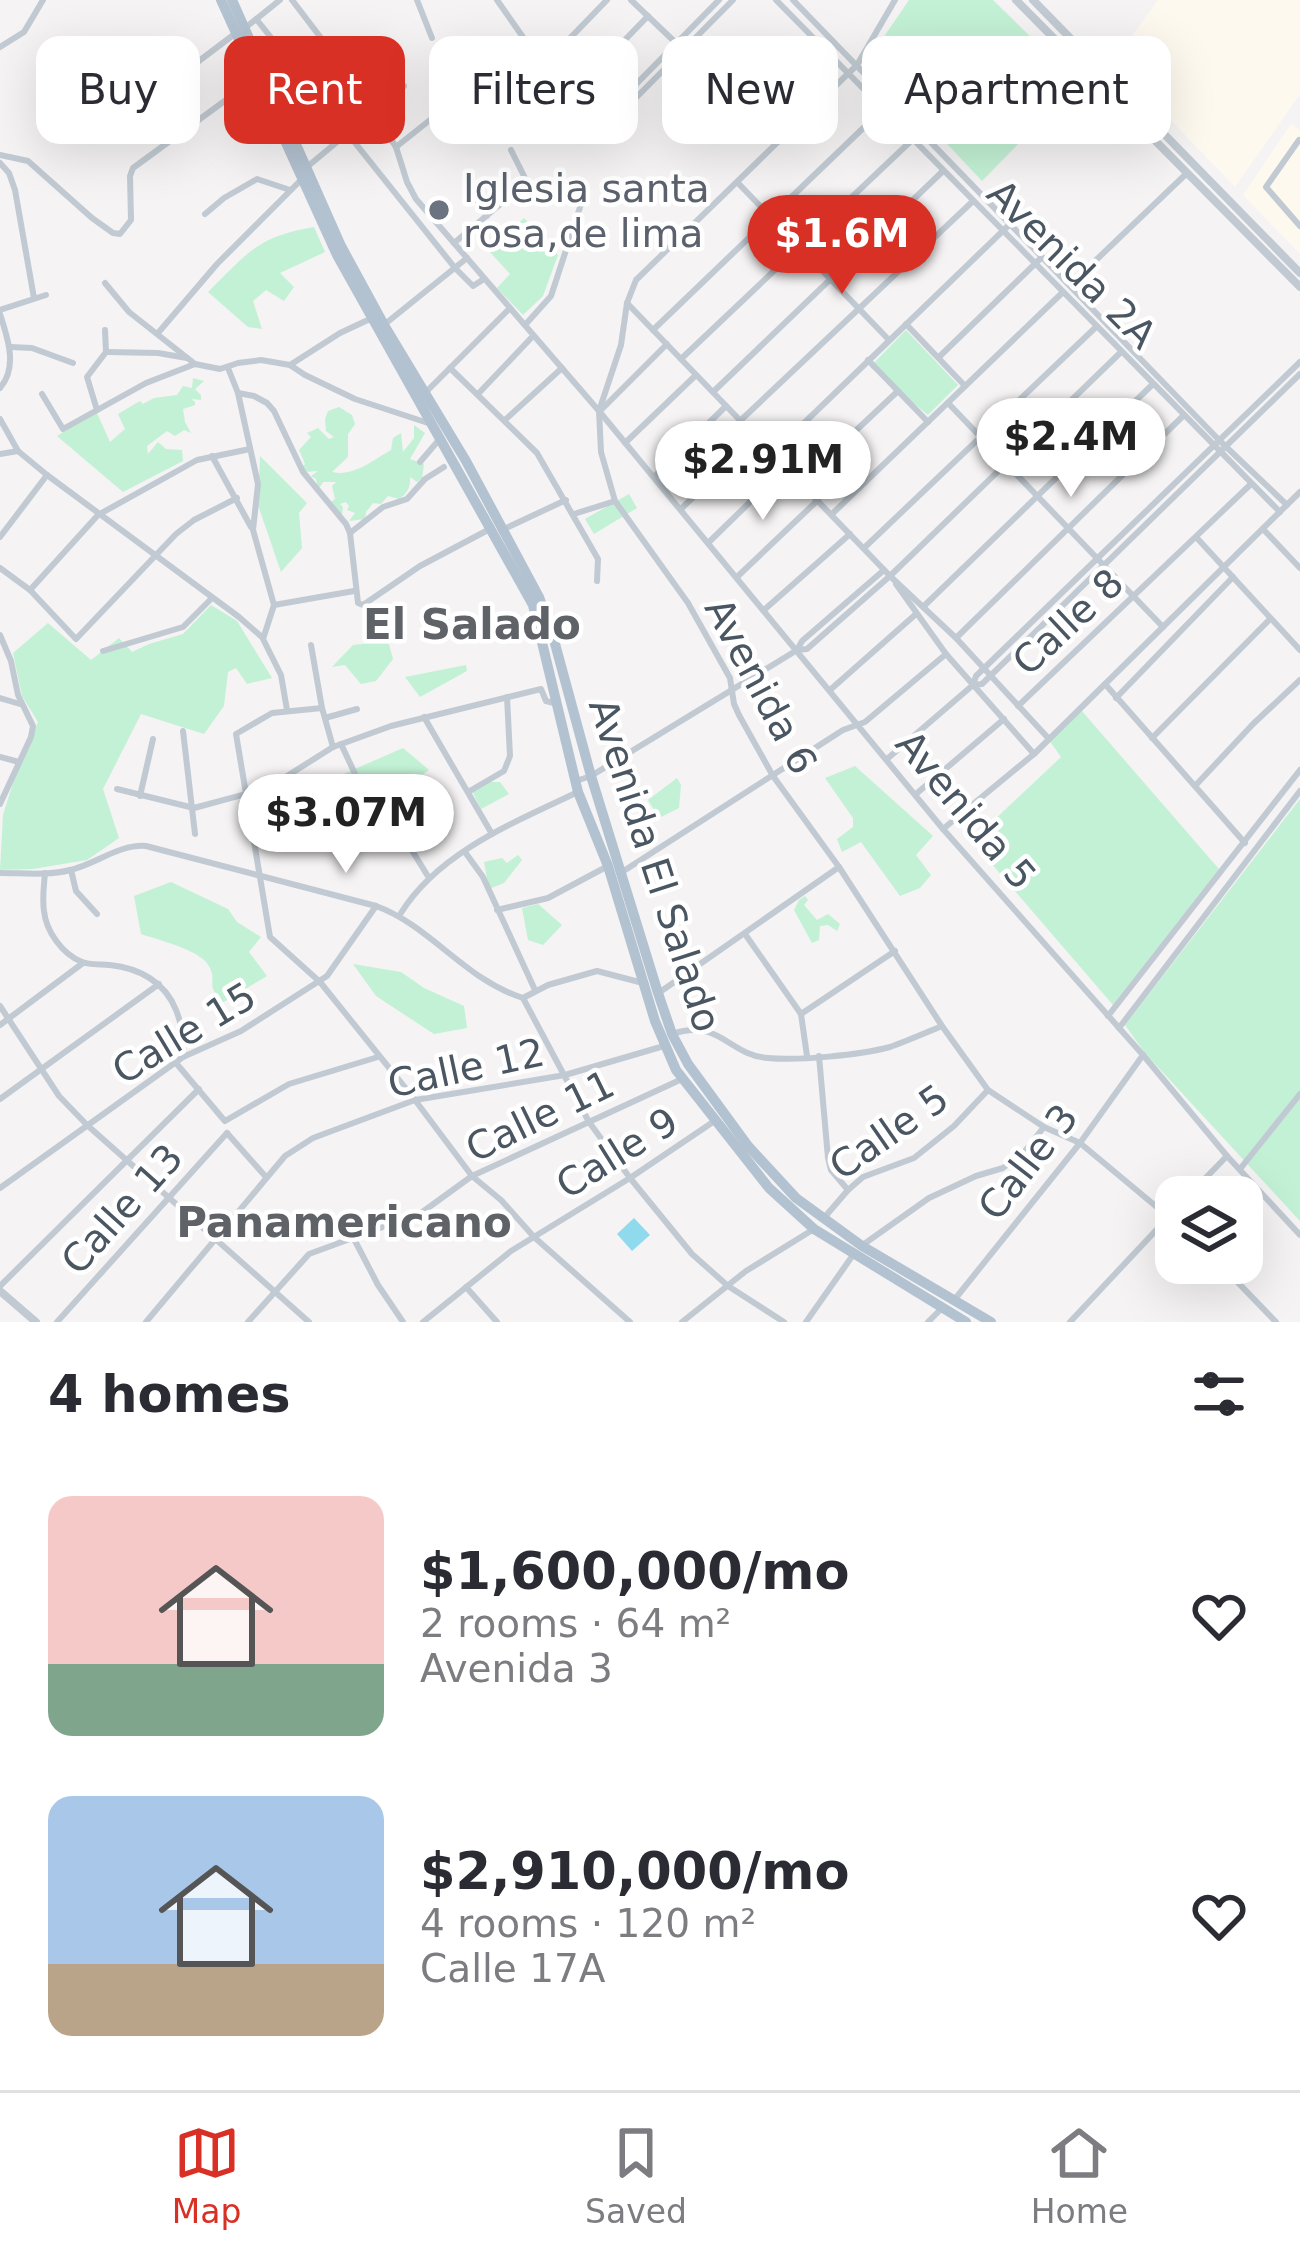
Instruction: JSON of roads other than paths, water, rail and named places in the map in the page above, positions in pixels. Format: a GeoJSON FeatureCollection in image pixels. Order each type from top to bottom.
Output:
{"type":"FeatureCollection","features":[{"type":"Feature","properties":{"kind":"main road","name":"Avenida El Salado"},"geometry":{"type":"LineString","coordinates":[[221,0],[246,27],[248,36]]}},
{"type":"Feature","properties":{"kind":"main road","name":"Avenida El Salado"},"geometry":{"type":"LineString","coordinates":[[232,0],[341,246],[497,529],[532,605],[577,787],[614,870],[672,1034],[720,1118]]}},
{"type":"Feature","properties":{"kind":"main road","name":"Avenida El Salado"},"geometry":{"type":"LineString","coordinates":[[285,144],[371,319],[538,597],[554,640],[643,982],[664,1046],[682,1079],[819,1224],[948,1305],[991,1322]]}},
{"type":"Feature","properties":{"kind":"main road","name":"Avenida El Salado"},"geometry":{"type":"LineString","coordinates":[[948,1305],[966,1322]]}},
{"type":"Feature","properties":{"kind":"street"},"geometry":{"type":"LineString","coordinates":[[0,47],[24,32],[43,0]]}},
{"type":"Feature","properties":{"kind":"street"},"geometry":{"type":"LineString","coordinates":[[200,61],[280,0]]}},
{"type":"Feature","properties":{"kind":"street"},"geometry":{"type":"LineString","coordinates":[[417,0],[432,36]]}},
{"type":"Feature","properties":{"kind":"street"},"geometry":{"type":"LineString","coordinates":[[497,0],[522,36]]}},
{"type":"Feature","properties":{"kind":"street"},"geometry":{"type":"LineString","coordinates":[[572,36],[607,0]]}},
{"type":"Feature","properties":{"kind":"street"},"geometry":{"type":"LineString","coordinates":[[632,0],[669,36]]}},
{"type":"Feature","properties":{"kind":"street"},"geometry":{"type":"LineString","coordinates":[[684,36],[718,0]]}},
{"type":"Feature","properties":{"kind":"street"},"geometry":{"type":"LineString","coordinates":[[699,36],[733,0]]}},
{"type":"Feature","properties":{"kind":"street","name":"Avenida 2A"},"geometry":{"type":"LineString","coordinates":[[776,0],[862,89]]}},
{"type":"Feature","properties":{"kind":"street","name":"Avenida 2A"},"geometry":{"type":"LineString","coordinates":[[793,0],[1284,509]]}},
{"type":"Feature","properties":{"kind":"street"},"geometry":{"type":"LineString","coordinates":[[599,411],[636,280],[848,75],[895,0]]}},
{"type":"Feature","properties":{"kind":"street"},"geometry":{"type":"LineString","coordinates":[[1016,0],[1300,286]]}},
{"type":"Feature","properties":{"kind":"street"},"geometry":{"type":"LineString","coordinates":[[1033,0],[1300,273]]}},
{"type":"Feature","properties":{"kind":"street"},"geometry":{"type":"LineString","coordinates":[[298,2],[321,36]]}},
{"type":"Feature","properties":{"kind":"street"},"geometry":{"type":"LineString","coordinates":[[797,22],[806,13]]}},
{"type":"Feature","properties":{"kind":"street"},"geometry":{"type":"LineString","coordinates":[[629,36],[649,16]]}},
{"type":"Feature","properties":{"kind":"street"},"geometry":{"type":"LineString","coordinates":[[246,27],[255,36]]}},
{"type":"Feature","properties":{"kind":"street"},"geometry":{"type":"LineString","coordinates":[[638,83],[662,59]]}},
{"type":"Feature","properties":{"kind":"street"},"geometry":{"type":"LineString","coordinates":[[638,97],[662,73]]}},
{"type":"Feature","properties":{"kind":"street"},"geometry":{"type":"LineString","coordinates":[[0,159],[28,160],[92,218],[120,234],[131,220],[133,168],[224,101]]}},
{"type":"Feature","properties":{"kind":"street"},"geometry":{"type":"LineString","coordinates":[[396,147],[429,121]]}},
{"type":"Feature","properties":{"kind":"street"},"geometry":{"type":"LineString","coordinates":[[653,330],[862,129]]}},
{"type":"Feature","properties":{"kind":"street"},"geometry":{"type":"LineString","coordinates":[[1299,140],[1266,187],[1300,226]]}},
{"type":"Feature","properties":{"kind":"street"},"geometry":{"type":"LineString","coordinates":[[307,167],[333,144]]}},
{"type":"Feature","properties":{"kind":"street"},"geometry":{"type":"LineString","coordinates":[[356,144],[454,268],[473,286],[484,279]]}},
{"type":"Feature","properties":{"kind":"street"},"geometry":{"type":"LineString","coordinates":[[394,144],[412,194],[599,411]]}},
{"type":"Feature","properties":{"kind":"street"},"geometry":{"type":"LineString","coordinates":[[681,359],[908,144]]}},
{"type":"Feature","properties":{"kind":"street","name":"Avenida 2A"},"geometry":{"type":"LineString","coordinates":[[916,144],[1153,385],[1187,413]]}},
{"type":"Feature","properties":{"kind":"street"},"geometry":{"type":"LineString","coordinates":[[454,243],[527,182],[511,151]]}},
{"type":"Feature","properties":{"kind":"street"},"geometry":{"type":"LineString","coordinates":[[0,159],[15,190],[34,298]]}},
{"type":"Feature","properties":{"kind":"street"},"geometry":{"type":"LineString","coordinates":[[713,392],[943,171]]}},
{"type":"Feature","properties":{"kind":"street"},"geometry":{"type":"LineString","coordinates":[[1070,286],[1187,173]]}},
{"type":"Feature","properties":{"kind":"street"},"geometry":{"type":"LineString","coordinates":[[205,214],[257,179],[290,190]]}},
{"type":"Feature","properties":{"kind":"street"},"geometry":{"type":"LineString","coordinates":[[158,333],[217,264],[301,180]]}},
{"type":"Feature","properties":{"kind":"street"},"geometry":{"type":"LineString","coordinates":[[394,192],[407,182]]}},
{"type":"Feature","properties":{"kind":"street"},"geometry":{"type":"LineString","coordinates":[[738,182],[890,340]]}},
{"type":"Feature","properties":{"kind":"street"},"geometry":{"type":"LineString","coordinates":[[525,325],[551,296],[585,192]]}},
{"type":"Feature","properties":{"kind":"street"},"geometry":{"type":"LineString","coordinates":[[476,199],[487,216]]}},
{"type":"Feature","properties":{"kind":"street"},"geometry":{"type":"LineString","coordinates":[[741,421],[972,202]]}},
{"type":"Feature","properties":{"kind":"street"},"geometry":{"type":"LineString","coordinates":[[772,453],[1010,224]]}},
{"type":"Feature","properties":{"kind":"street"},"geometry":{"type":"LineString","coordinates":[[939,357],[1042,256]]}},
{"type":"Feature","properties":{"kind":"street"},"geometry":{"type":"LineString","coordinates":[[383,325],[467,258]]}},
{"type":"Feature","properties":{"kind":"street"},"geometry":{"type":"LineString","coordinates":[[105,283],[129,312],[195,364]]}},
{"type":"Feature","properties":{"kind":"street"},"geometry":{"type":"LineString","coordinates":[[832,514],[1062,293]]}},
{"type":"Feature","properties":{"kind":"street"},"geometry":{"type":"LineString","coordinates":[[0,388],[10,373],[10,347],[0,312],[46,295]]}},
{"type":"Feature","properties":{"kind":"street"},"geometry":{"type":"LineString","coordinates":[[627,303],[1049,739]]}},
{"type":"Feature","properties":{"kind":"street"},"geometry":{"type":"LineString","coordinates":[[424,394],[510,308]]}},
{"type":"Feature","properties":{"kind":"street"},"geometry":{"type":"LineString","coordinates":[[290,365],[371,319]]}},
{"type":"Feature","properties":{"kind":"street"},"geometry":{"type":"LineString","coordinates":[[906,324],[965,386]]}},
{"type":"Feature","properties":{"kind":"street"},"geometry":{"type":"LineString","coordinates":[[864,548],[1096,327]]}},
{"type":"Feature","properties":{"kind":"street"},"geometry":{"type":"LineString","coordinates":[[97,410],[87,376],[106,352],[105,330]]}},
{"type":"Feature","properties":{"kind":"street"},"geometry":{"type":"LineString","coordinates":[[478,394],[534,335]]}},
{"type":"Feature","properties":{"kind":"street"},"geometry":{"type":"LineString","coordinates":[[599,411],[667,344]]}},
{"type":"Feature","properties":{"kind":"street"},"geometry":{"type":"LineString","coordinates":[[10,347],[32,348],[73,363]]}},
{"type":"Feature","properties":{"kind":"street"},"geometry":{"type":"LineString","coordinates":[[106,352],[187,358]]}},
{"type":"Feature","properties":{"kind":"street"},"geometry":{"type":"LineString","coordinates":[[400,914],[429,878],[492,834],[577,787],[797,650],[807,649],[1121,352]]}},
{"type":"Feature","properties":{"kind":"street"},"geometry":{"type":"LineString","coordinates":[[868,360],[928,422]]}},
{"type":"Feature","properties":{"kind":"street"},"geometry":{"type":"LineString","coordinates":[[42,394],[63,429],[146,383],[195,364],[227,368],[238,362],[261,361],[290,365],[355,399],[432,424]]}},
{"type":"Feature","properties":{"kind":"street"},"geometry":{"type":"LineString","coordinates":[[1220,447],[1300,362]]}},
{"type":"Feature","properties":{"kind":"street"},"geometry":{"type":"LineString","coordinates":[[227,368],[238,393],[258,484],[253,530]]}},
{"type":"Feature","properties":{"kind":"street"},"geometry":{"type":"LineString","coordinates":[[450,368],[537,454],[598,559],[597,580]]}},
{"type":"Feature","properties":{"kind":"street"},"geometry":{"type":"LineString","coordinates":[[505,420],[562,368]]}},
{"type":"Feature","properties":{"kind":"street"},"geometry":{"type":"LineString","coordinates":[[887,759],[973,685],[976,676],[987,671],[1300,374]]}},
{"type":"Feature","properties":{"kind":"street"},"geometry":{"type":"LineString","coordinates":[[625,442],[696,375]]}},
{"type":"Feature","properties":{"kind":"street"},"geometry":{"type":"LineString","coordinates":[[924,606],[1153,385]]}},
{"type":"Feature","properties":{"kind":"street"},"geometry":{"type":"LineString","coordinates":[[801,482],[898,391]]}},
{"type":"Feature","properties":{"kind":"street"},"geometry":{"type":"LineString","coordinates":[[238,393],[254,396],[274,411],[303,472],[346,524],[354,591],[363,605],[420,566],[566,500]]}},
{"type":"Feature","properties":{"kind":"street"},"geometry":{"type":"LineString","coordinates":[[948,403],[1163,627]]}},
{"type":"Feature","properties":{"kind":"street"},"geometry":{"type":"LineString","coordinates":[[654,477],[726,406]]}},
{"type":"Feature","properties":{"kind":"street","name":"Avenida 5"},"geometry":{"type":"LineString","coordinates":[[599,411],[943,830],[1300,1235]]}},
{"type":"Feature","properties":{"kind":"street","name":"Avenida 6"},"geometry":{"type":"LineString","coordinates":[[599,411],[601,452],[615,501],[688,603],[730,678],[739,715],[773,776],[896,950],[942,1026],[988,1090],[1044,1127],[1080,1143],[1155,1205]]}},
{"type":"Feature","properties":{"kind":"street"},"geometry":{"type":"LineString","coordinates":[[956,638],[1187,413]]}},
{"type":"Feature","properties":{"kind":"street"},"geometry":{"type":"LineString","coordinates":[[0,419],[18,451],[263,639],[281,675],[287,710]]}},
{"type":"Feature","properties":{"kind":"street"},"geometry":{"type":"LineString","coordinates":[[681,510],[756,436]]}},
{"type":"Feature","properties":{"kind":"street"},"geometry":{"type":"LineString","coordinates":[[420,462],[440,439]]}},
{"type":"Feature","properties":{"kind":"street"},"geometry":{"type":"LineString","coordinates":[[30,590],[98,514],[197,460],[250,449]]}},
{"type":"Feature","properties":{"kind":"street"},"geometry":{"type":"LineString","coordinates":[[0,454],[18,451]]}},
{"type":"Feature","properties":{"kind":"street"},"geometry":{"type":"LineString","coordinates":[[212,456],[253,530],[274,605],[263,639]]}},
{"type":"Feature","properties":{"kind":"street"},"geometry":{"type":"LineString","coordinates":[[350,533],[383,507],[406,499],[424,479],[445,467]]}},
{"type":"Feature","properties":{"kind":"street"},"geometry":{"type":"LineString","coordinates":[[708,543],[786,467]]}},
{"type":"Feature","properties":{"kind":"street"},"geometry":{"type":"LineString","coordinates":[[0,537],[47,475]]}},
{"type":"Feature","properties":{"kind":"street","name":"Calle 8"},"geometry":{"type":"LineString","coordinates":[[1018,706],[1254,480]]}},
{"type":"Feature","properties":{"kind":"street"},"geometry":{"type":"LineString","coordinates":[[943,830],[1034,754],[1300,492]]}},
{"type":"Feature","properties":{"kind":"street"},"geometry":{"type":"LineString","coordinates":[[0,568],[30,590],[76,639],[176,533],[236,498]]}},
{"type":"Feature","properties":{"kind":"street"},"geometry":{"type":"LineString","coordinates":[[736,577],[818,500]]}},
{"type":"Feature","properties":{"kind":"street"},"geometry":{"type":"LineString","coordinates":[[574,514],[615,501]]}},
{"type":"Feature","properties":{"kind":"street"},"geometry":{"type":"LineString","coordinates":[[1263,529],[1300,568]]}},
{"type":"Feature","properties":{"kind":"street"},"geometry":{"type":"LineString","coordinates":[[764,610],[850,534]]}},
{"type":"Feature","properties":{"kind":"street"},"geometry":{"type":"LineString","coordinates":[[1196,537],[1300,650]]}},
{"type":"Feature","properties":{"kind":"street"},"geometry":{"type":"LineString","coordinates":[[887,573],[946,654],[1034,754]]}},
{"type":"Feature","properties":{"kind":"street"},"geometry":{"type":"LineString","coordinates":[[1116,698],[1232,577]]}},
{"type":"Feature","properties":{"kind":"street"},"geometry":{"type":"LineString","coordinates":[[274,605],[354,591]]}},
{"type":"Feature","properties":{"kind":"street"},"geometry":{"type":"LineString","coordinates":[[103,651],[183,627],[212,598]]}},
{"type":"Feature","properties":{"kind":"street"},"geometry":{"type":"LineString","coordinates":[[830,690],[916,614]]}},
{"type":"Feature","properties":{"kind":"street"},"geometry":{"type":"LineString","coordinates":[[1151,738],[1270,619]]}},
{"type":"Feature","properties":{"kind":"street"},"geometry":{"type":"LineString","coordinates":[[0,635],[33,726],[0,804]]}},
{"type":"Feature","properties":{"kind":"street"},"geometry":{"type":"LineString","coordinates":[[311,645],[322,708],[337,745],[429,878]]}},
{"type":"Feature","properties":{"kind":"street"},"geometry":{"type":"LineString","coordinates":[[497,910],[548,898],[614,870],[865,722],[946,654]]}},
{"type":"Feature","properties":{"kind":"street"},"geometry":{"type":"LineString","coordinates":[[1195,786],[1300,680]]}},
{"type":"Feature","properties":{"kind":"street"},"geometry":{"type":"LineString","coordinates":[[1105,684],[1245,843]]}},
{"type":"Feature","properties":{"kind":"street"},"geometry":{"type":"LineString","coordinates":[[117,789],[194,808],[268,788],[337,745],[424,717],[541,688],[546,701],[559,704]]}},
{"type":"Feature","properties":{"kind":"street"},"geometry":{"type":"LineString","coordinates":[[468,792],[507,765],[507,696]]}},
{"type":"Feature","properties":{"kind":"street"},"geometry":{"type":"LineString","coordinates":[[0,698],[22,704]]}},
{"type":"Feature","properties":{"kind":"street"},"geometry":{"type":"LineString","coordinates":[[322,708],[272,713],[236,734],[269,937],[320,982],[472,1176],[630,1322]]}},
{"type":"Feature","properties":{"kind":"street"},"geometry":{"type":"LineString","coordinates":[[325,718],[357,709]]}},
{"type":"Feature","properties":{"kind":"street"},"geometry":{"type":"LineString","coordinates":[[424,717],[492,834]]}},
{"type":"Feature","properties":{"kind":"street","name":"Calle 8"},"geometry":{"type":"LineString","coordinates":[[916,794],[1004,719]]}},
{"type":"Feature","properties":{"kind":"street"},"geometry":{"type":"LineString","coordinates":[[183,731],[195,834]]}},
{"type":"Feature","properties":{"kind":"street"},"geometry":{"type":"LineString","coordinates":[[140,796],[153,739]]}},
{"type":"Feature","properties":{"kind":"street"},"geometry":{"type":"LineString","coordinates":[[0,757],[19,762]]}},
{"type":"Feature","properties":{"kind":"street"},"geometry":{"type":"LineString","coordinates":[[1108,1016],[1300,770]]}},
{"type":"Feature","properties":{"kind":"street"},"geometry":{"type":"LineString","coordinates":[[1119,1028],[1300,791]]}},
{"type":"Feature","properties":{"kind":"street"},"geometry":{"type":"LineString","coordinates":[[0,873],[71,870],[137,845],[400,914],[474,974],[500,991],[523,998],[589,1122],[629,1178],[692,1255],[728,1286],[784,1322]]}},
{"type":"Feature","properties":{"kind":"street"},"geometry":{"type":"LineString","coordinates":[[465,852],[483,877],[535,990]]}},
{"type":"Feature","properties":{"kind":"street"},"geometry":{"type":"LineString","coordinates":[[658,993],[839,867]]}},
{"type":"Feature","properties":{"kind":"street"},"geometry":{"type":"LineString","coordinates":[[71,870],[76,891],[97,914]]}},
{"type":"Feature","properties":{"kind":"street"},"geometry":{"type":"LineString","coordinates":[[45,873],[44,912],[59,945],[83,963],[133,970],[168,993],[184,1043],[180,1060],[225,1121],[227,1133],[266,1178]]}},
{"type":"Feature","properties":{"kind":"street","name":"Calle 15"},"geometry":{"type":"LineString","coordinates":[[0,1188],[180,1060],[241,1031],[320,982],[376,905]]}},
{"type":"Feature","properties":{"kind":"street"},"geometry":{"type":"LineString","coordinates":[[745,934],[801,1014],[807,1057]]}},
{"type":"Feature","properties":{"kind":"street"},"geometry":{"type":"LineString","coordinates":[[801,1014],[896,950]]}},
{"type":"Feature","properties":{"kind":"street"},"geometry":{"type":"LineString","coordinates":[[0,1025],[83,963]]}},
{"type":"Feature","properties":{"kind":"street"},"geometry":{"type":"LineString","coordinates":[[523,998],[597,971],[643,982]]}},
{"type":"Feature","properties":{"kind":"street"},"geometry":{"type":"LineString","coordinates":[[0,1099],[159,984]]}},
{"type":"Feature","properties":{"kind":"street"},"geometry":{"type":"LineString","coordinates":[[0,1006],[58,1096],[309,1322]]}},
{"type":"Feature","properties":{"kind":"street"},"geometry":{"type":"LineString","coordinates":[[672,1034],[702,1028],[763,1058],[807,1057],[887,1048],[942,1026]]}},
{"type":"Feature","properties":{"kind":"street","name":"Calle 12"},"geometry":{"type":"LineString","coordinates":[[146,1322],[285,1156],[313,1138],[415,1100],[565,1076],[664,1046]]}},
{"type":"Feature","properties":{"kind":"street","name":"Calle 3"},"geometry":{"type":"LineString","coordinates":[[928,1322],[948,1305],[1080,1143],[1143,1054]]}},
{"type":"Feature","properties":{"kind":"street"},"geometry":{"type":"LineString","coordinates":[[819,1056],[828,1158],[836,1178],[848,1190]]}},
{"type":"Feature","properties":{"kind":"street"},"geometry":{"type":"LineString","coordinates":[[225,1121],[289,1084],[378,1057]]}},
{"type":"Feature","properties":{"kind":"street","name":"Calle 11"},"geometry":{"type":"LineString","coordinates":[[248,1322],[309,1254],[421,1213],[472,1176],[682,1079]]}},
{"type":"Feature","properties":{"kind":"street"},"geometry":{"type":"LineString","coordinates":[[36,1322],[0,1288],[199,1089]]}},
{"type":"Feature","properties":{"kind":"street","name":"Calle 5"},"geometry":{"type":"LineString","coordinates":[[682,1322],[746,1271],[819,1224],[863,1177],[914,1158],[988,1090]]}},
{"type":"Feature","properties":{"kind":"street"},"geometry":{"type":"LineString","coordinates":[[1240,1169],[1300,1094]]}},
{"type":"Feature","properties":{"kind":"street","name":"Calle 9"},"geometry":{"type":"LineString","coordinates":[[423,1322],[490,1266],[720,1118]]}},
{"type":"Feature","properties":{"kind":"street"},"geometry":{"type":"LineString","coordinates":[[806,1322],[857,1250],[929,1198],[1004,1168],[1044,1127]]}},
{"type":"Feature","properties":{"kind":"street","name":"Calle 13"},"geometry":{"type":"LineString","coordinates":[[57,1322],[227,1133]]}},
{"type":"Feature","properties":{"kind":"street"},"geometry":{"type":"LineString","coordinates":[[1207,1176],[1227,1156]]}},
{"type":"Feature","properties":{"kind":"street"},"geometry":{"type":"LineString","coordinates":[[1070,1322],[1155,1236]]}},
{"type":"Feature","properties":{"kind":"street"},"geometry":{"type":"LineString","coordinates":[[353,1237],[403,1322]]}},
{"type":"Feature","properties":{"kind":"street"},"geometry":{"type":"LineString","coordinates":[[1239,1284],[1276,1322]]}},
{"type":"Feature","properties":{"kind":"street"},"geometry":{"type":"LineString","coordinates":[[466,1287],[497,1322]]}},
{"type":"Feature","properties":{"kind":"water"},"geometry":{"type":"Polygon","coordinates":[[[634,1218],[650,1235],[632,1251],[617,1234],[634,1218]]]}},
{"type":"Feature","properties":{"kind":"place","name":"Iglesia santa rosa,de lima"},"geometry":{"type":"Point","coordinates":[439,210]}},
{"type":"Feature","properties":{"kind":"district","name":"El Salado"},"geometry":{"type":"Point","coordinates":[472,624]}},
{"type":"Feature","properties":{"kind":"district","name":"Panamericano"},"geometry":{"type":"Point","coordinates":[344,1222]}}]}
